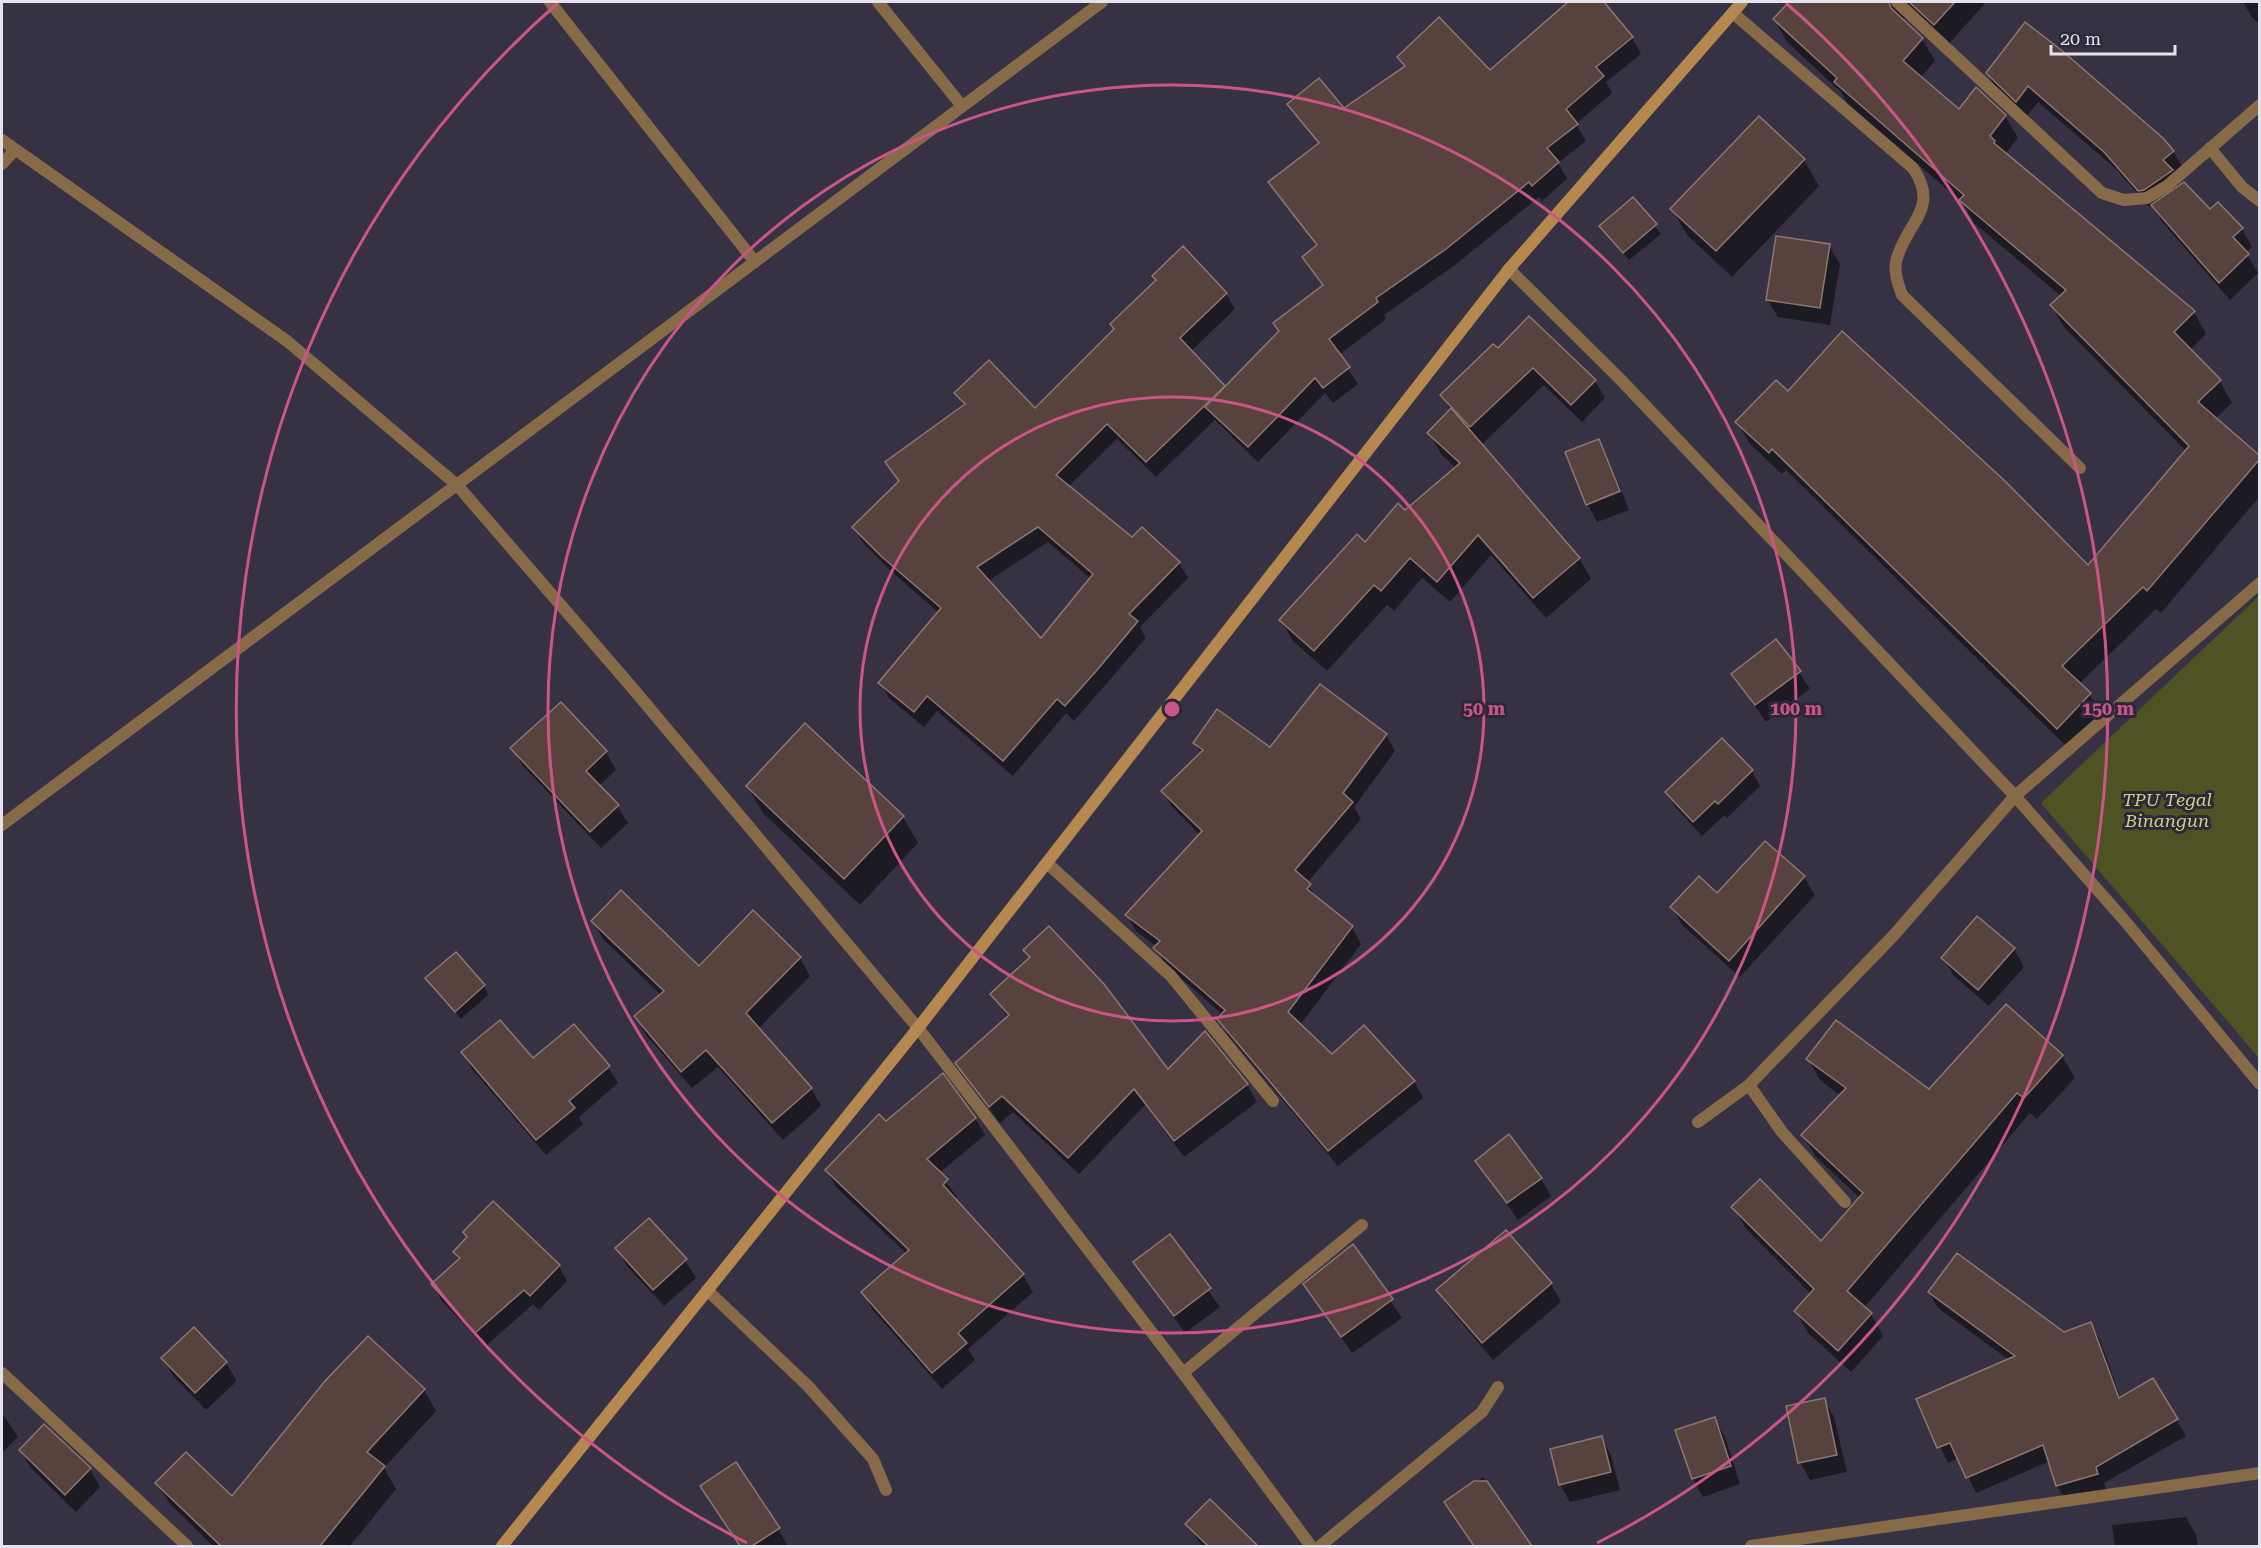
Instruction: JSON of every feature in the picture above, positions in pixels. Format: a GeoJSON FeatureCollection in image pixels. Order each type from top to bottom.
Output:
{"type":"FeatureCollection","features":[{"type":"Feature","properties":{"kind":"street"},"geometry":{"type":"LineString","coordinates":[[550,2],[755,262]]}},
{"type":"Feature","properties":{"kind":"street"},"geometry":{"type":"LineString","coordinates":[[878,2],[962,106]]}},
{"type":"Feature","properties":{"kind":"street"},"geometry":{"type":"LineString","coordinates":[[2,825],[1102,2]]}},
{"type":"Feature","properties":{"kind":"street"},"geometry":{"type":"LineString","coordinates":[[502,1546],[918,1028],[1509,268],[1742,2]]}},
{"type":"Feature","properties":{"kind":"street"},"geometry":{"type":"LineString","coordinates":[[1897,2],[2102,193],[2124,200],[2147,198],[2167,186],[2259,105]]}},
{"type":"Feature","properties":{"kind":"street"},"geometry":{"type":"LineString","coordinates":[[1733,13],[1913,168],[1923,182],[1925,200],[1896,260],[1896,278],[1902,296],[2080,468]]}},
{"type":"Feature","properties":{"kind":"street"},"geometry":{"type":"LineString","coordinates":[[2,140],[287,341],[457,485],[629,684],[918,1028],[1183,1373],[1311,1546]]}},
{"type":"Feature","properties":{"kind":"street"},"geometry":{"type":"LineString","coordinates":[[2210,148],[2242,187],[2259,201]]}},
{"type":"Feature","properties":{"kind":"street"},"geometry":{"type":"LineString","coordinates":[[2,164],[15,150]]}},
{"type":"Feature","properties":{"kind":"street"},"geometry":{"type":"LineString","coordinates":[[1509,268],[1621,380],[2015,796],[2125,921],[2259,1084]]}},
{"type":"Feature","properties":{"kind":"street"},"geometry":{"type":"LineString","coordinates":[[1698,1122],[1749,1085],[1894,935],[2015,796],[2259,583]]}},
{"type":"Feature","properties":{"kind":"street"},"geometry":{"type":"LineString","coordinates":[[1047,863],[1171,976],[1274,1101]]}},
{"type":"Feature","properties":{"kind":"street"},"geometry":{"type":"LineString","coordinates":[[1749,1085],[1782,1132],[1845,1202]]}},
{"type":"Feature","properties":{"kind":"street"},"geometry":{"type":"LineString","coordinates":[[1183,1373],[1362,1226]]}},
{"type":"Feature","properties":{"kind":"street"},"geometry":{"type":"LineString","coordinates":[[707,1290],[815,1394],[873,1459],[886,1490]]}},
{"type":"Feature","properties":{"kind":"street"},"geometry":{"type":"LineString","coordinates":[[2,1373],[187,1546]]}},
{"type":"Feature","properties":{"kind":"street"},"geometry":{"type":"LineString","coordinates":[[1320,1546],[1482,1412],[1498,1387]]}},
{"type":"Feature","properties":{"kind":"street"},"geometry":{"type":"LineString","coordinates":[[1751,1546],[2007,1512],[2259,1473]]}},
{"type":"Feature","properties":{"kind":"green space","name":"TPU Tegal Binangun"},"geometry":{"type":"Polygon","coordinates":[[[2259,596],[2259,1058],[2041,803],[2259,596]]]}},
{"type":"Feature","properties":{"kind":"building"},"geometry":{"type":"Polygon","coordinates":[[[1568,2],[1604,2],[1633,37],[1596,67],[1604,76],[1566,109],[1578,124],[1547,148],[1559,162],[1532,186],[1529,182],[1446,249],[1376,298],[1378,302],[1329,339],[1350,367],[1323,388],[1315,378],[1248,447],[1205,407],[1279,331],[1273,323],[1323,285],[1302,257],[1317,245],[1268,182],[1319,143],[1287,104],[1319,78],[1344,108],[1405,66],[1397,57],[1439,17],[1490,70],[1568,2]]]}},
{"type":"Feature","properties":{"kind":"building"},"geometry":{"type":"Polygon","coordinates":[[[1789,2],[1889,2],[1891,8],[1923,38],[1903,61],[1959,109],[1976,87],[2006,115],[1990,136],[1995,141],[1994,143],[2195,311],[2174,332],[2221,380],[2198,402],[2259,455],[2259,460],[2147,591],[2143,587],[2062,666],[2091,693],[2057,729],[1772,449],[1769,453],[1735,422],[1776,380],[1788,391],[1842,331],[2006,482],[2088,565],[2189,446],[2050,305],[2066,290],[1959,200],[1964,195],[1834,82],[1837,78],[1773,19],[1789,2]]]}},
{"type":"Feature","properties":{"kind":"building"},"geometry":{"type":"Polygon","coordinates":[[[1909,2],[1955,2],[1934,25],[1909,2]]]}},
{"type":"Feature","properties":{"kind":"building"},"geometry":{"type":"Polygon","coordinates":[[[2025,22],[2060,49],[2163,138],[2174,151],[2163,160],[2173,170],[2144,190],[2138,191],[2104,152],[2028,86],[2016,102],[1986,73],[2025,22]]]}},
{"type":"Feature","properties":{"kind":"building"},"geometry":{"type":"Polygon","coordinates":[[[1759,116],[1805,159],[1716,251],[1670,209],[1759,116]]]}},
{"type":"Feature","properties":{"kind":"building"},"geometry":{"type":"Polygon","coordinates":[[[2184,182],[2210,209],[2218,202],[2243,228],[2233,237],[2249,254],[2219,283],[2151,205],[2184,182]]]}},
{"type":"Feature","properties":{"kind":"building"},"geometry":{"type":"Polygon","coordinates":[[[1633,197],[1657,224],[1623,253],[1599,226],[1633,197]]]}},
{"type":"Feature","properties":{"kind":"building"},"geometry":{"type":"Polygon","coordinates":[[[1776,236],[1830,244],[1820,308],[1766,300],[1776,236]]]}},
{"type":"Feature","properties":{"kind":"building"},"geometry":{"type":"Polygon","coordinates":[[[1183,246],[1227,293],[1180,338],[1225,386],[1146,462],[1107,424],[1056,475],[1132,537],[1142,527],[1180,562],[1129,614],[1138,621],[1098,669],[1065,706],[1057,699],[1003,761],[927,696],[914,712],[878,683],[941,608],[881,556],[852,527],[899,481],[885,462],[965,404],[954,393],[989,360],[1035,408],[1114,329],[1110,324],[1156,280],[1152,276],[1183,246]],[[1038,527],[977,567],[1041,638],[1093,574],[1038,527]]]}},
{"type":"Feature","properties":{"kind":"building"},"geometry":{"type":"Polygon","coordinates":[[[1529,316],[1596,380],[1571,405],[1533,368],[1470,427],[1440,395],[1493,344],[1498,348],[1529,316]]]}},
{"type":"Feature","properties":{"kind":"building"},"geometry":{"type":"Polygon","coordinates":[[[1451,408],[1580,558],[1533,598],[1478,535],[1437,582],[1410,558],[1381,591],[1374,585],[1314,651],[1279,620],[1357,534],[1365,542],[1398,503],[1405,510],[1460,463],[1427,433],[1451,408]]]}},
{"type":"Feature","properties":{"kind":"building"},"geometry":{"type":"Polygon","coordinates":[[[1599,439],[1620,491],[1586,505],[1565,452],[1599,439]]]}},
{"type":"Feature","properties":{"kind":"building"},"geometry":{"type":"Polygon","coordinates":[[[1776,639],[1801,671],[1755,705],[1731,674],[1776,639]]]}},
{"type":"Feature","properties":{"kind":"building"},"geometry":{"type":"Polygon","coordinates":[[[1320,684],[1387,734],[1343,793],[1353,802],[1295,870],[1311,884],[1307,889],[1353,926],[1288,1012],[1332,1054],[1364,1025],[1415,1081],[1328,1151],[1217,1019],[1225,1010],[1153,948],[1160,941],[1125,915],[1202,831],[1161,791],[1203,750],[1193,743],[1217,709],[1270,747],[1320,684]]]}},
{"type":"Feature","properties":{"kind":"building"},"geometry":{"type":"Polygon","coordinates":[[[561,702],[607,751],[586,771],[619,805],[590,832],[510,748],[561,702]]]}},
{"type":"Feature","properties":{"kind":"building"},"geometry":{"type":"Polygon","coordinates":[[[805,723],[904,816],[844,879],[746,786],[805,723]]]}},
{"type":"Feature","properties":{"kind":"building"},"geometry":{"type":"Polygon","coordinates":[[[1722,738],[1753,770],[1718,804],[1715,801],[1693,822],[1665,792],[1722,738]]]}},
{"type":"Feature","properties":{"kind":"building"},"geometry":{"type":"Polygon","coordinates":[[[1765,841],[1805,876],[1729,961],[1670,907],[1699,876],[1717,893],[1765,841]]]}},
{"type":"Feature","properties":{"kind":"building"},"geometry":{"type":"Polygon","coordinates":[[[621,890],[699,966],[753,910],[801,957],[746,1013],[812,1088],[772,1123],[706,1050],[681,1072],[634,1016],[664,991],[591,921],[621,890]]]}},
{"type":"Feature","properties":{"kind":"building"},"geometry":{"type":"Polygon","coordinates":[[[1977,916],[2015,948],[1978,990],[1941,958],[1977,916]]]}},
{"type":"Feature","properties":{"kind":"building"},"geometry":{"type":"Polygon","coordinates":[[[1049,926],[1104,984],[1168,1069],[1205,1031],[1248,1084],[1174,1141],[1134,1089],[1068,1158],[1002,1096],[989,1107],[955,1063],[1009,1015],[990,994],[1030,957],[1023,950],[1049,926]]]}},
{"type":"Feature","properties":{"kind":"building"},"geometry":{"type":"Polygon","coordinates":[[[456,952],[485,985],[455,1012],[425,978],[456,952]]]}},
{"type":"Feature","properties":{"kind":"building"},"geometry":{"type":"Polygon","coordinates":[[[2006,1004],[2063,1055],[2024,1098],[2017,1093],[1847,1291],[1872,1313],[1838,1351],[1794,1311],[1814,1289],[1731,1207],[1760,1179],[1821,1241],[1863,1193],[1801,1135],[1846,1088],[1806,1059],[1836,1020],[1929,1089],[2006,1004]]]}},
{"type":"Feature","properties":{"kind":"building"},"geometry":{"type":"Polygon","coordinates":[[[500,1020],[533,1058],[574,1024],[610,1066],[569,1101],[575,1108],[536,1140],[461,1052],[500,1020]]]}},
{"type":"Feature","properties":{"kind":"building"},"geometry":{"type":"Polygon","coordinates":[[[943,1073],[976,1118],[927,1159],[948,1179],[943,1185],[1024,1274],[958,1333],[967,1343],[932,1373],[861,1292],[909,1250],[825,1170],[879,1114],[886,1121],[943,1073]]]}},
{"type":"Feature","properties":{"kind":"building"},"geometry":{"type":"Polygon","coordinates":[[[1509,1134],[1542,1178],[1507,1203],[1475,1161],[1509,1134]]]}},
{"type":"Feature","properties":{"kind":"building"},"geometry":{"type":"Polygon","coordinates":[[[493,1201],[560,1265],[530,1296],[524,1290],[475,1333],[431,1284],[460,1258],[453,1252],[467,1237],[463,1232],[493,1201]]]}},
{"type":"Feature","properties":{"kind":"building"},"geometry":{"type":"Polygon","coordinates":[[[649,1218],[687,1259],[653,1290],[615,1248],[649,1218]]]}},
{"type":"Feature","properties":{"kind":"building"},"geometry":{"type":"Polygon","coordinates":[[[1506,1230],[1552,1283],[1482,1343],[1436,1290],[1506,1230]]]}},
{"type":"Feature","properties":{"kind":"building"},"geometry":{"type":"Polygon","coordinates":[[[1170,1234],[1211,1288],[1174,1316],[1133,1262],[1170,1234]]]}},
{"type":"Feature","properties":{"kind":"building"},"geometry":{"type":"Polygon","coordinates":[[[1353,1244],[1393,1299],[1341,1337],[1303,1284],[1353,1244]]]}},
{"type":"Feature","properties":{"kind":"building"},"geometry":{"type":"Polygon","coordinates":[[[1957,1253],[2064,1332],[2091,1322],[2119,1398],[2153,1378],[2178,1419],[2096,1467],[2098,1474],[2056,1486],[2043,1445],[1966,1478],[1950,1443],[1937,1448],[1916,1399],[2015,1356],[1928,1292],[1957,1253]]]}},
{"type":"Feature","properties":{"kind":"building"},"geometry":{"type":"Polygon","coordinates":[[[194,1327],[227,1362],[195,1393],[161,1358],[194,1327]]]}},
{"type":"Feature","properties":{"kind":"building"},"geometry":{"type":"Polygon","coordinates":[[[368,1336],[425,1389],[367,1452],[385,1466],[320,1546],[221,1546],[155,1483],[186,1452],[232,1496],[325,1381],[368,1336]]]}},
{"type":"Feature","properties":{"kind":"building"},"geometry":{"type":"Polygon","coordinates":[[[1825,1398],[1837,1455],[1798,1463],[1786,1406],[1825,1398]]]}},
{"type":"Feature","properties":{"kind":"building"},"geometry":{"type":"Polygon","coordinates":[[[1715,1417],[1731,1466],[1692,1479],[1675,1430],[1715,1417]]]}},
{"type":"Feature","properties":{"kind":"building"},"geometry":{"type":"Polygon","coordinates":[[[44,1424],[91,1468],[65,1495],[19,1450],[44,1424]]]}},
{"type":"Feature","properties":{"kind":"building"},"geometry":{"type":"Polygon","coordinates":[[[1602,1436],[1611,1472],[1559,1485],[1550,1449],[1602,1436]]]}},
{"type":"Feature","properties":{"kind":"building"},"geometry":{"type":"Polygon","coordinates":[[[736,1462],[780,1528],[752,1546],[740,1546],[700,1486],[736,1462]]]}},
{"type":"Feature","properties":{"kind":"building"},"geometry":{"type":"Polygon","coordinates":[[[1474,1481],[1487,1481],[1532,1546],[1474,1546],[1444,1502],[1474,1481]]]}},
{"type":"Feature","properties":{"kind":"building"},"geometry":{"type":"Polygon","coordinates":[[[1210,1499],[1258,1546],[1208,1546],[1185,1524],[1210,1499]]]}}]}
